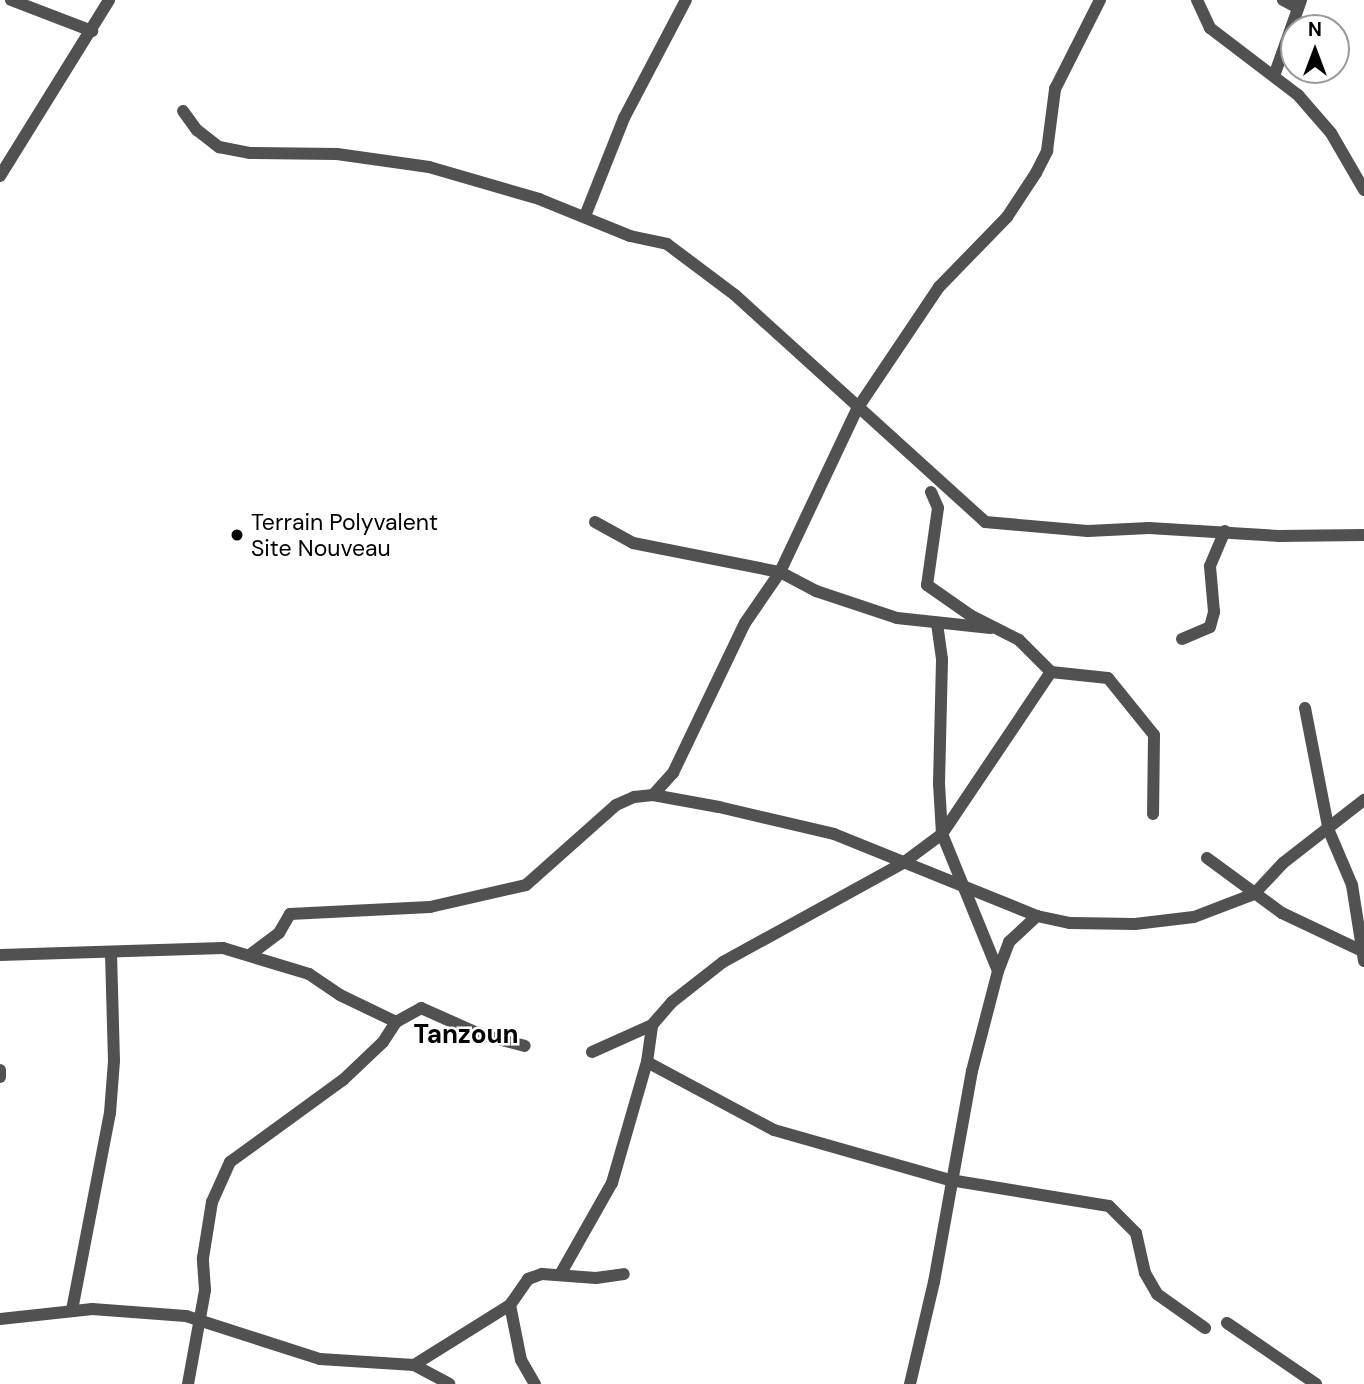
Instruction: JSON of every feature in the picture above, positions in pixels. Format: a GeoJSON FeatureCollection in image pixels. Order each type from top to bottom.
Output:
{"type":"FeatureCollection","features":[{"type":"Feature","properties":{"kind":"street"},"geometry":{"type":"LineString","coordinates":[[10,0],[92,31]]}},
{"type":"Feature","properties":{"kind":"street"},"geometry":{"type":"LineString","coordinates":[[0,176],[109,0]]}},
{"type":"Feature","properties":{"kind":"street"},"geometry":{"type":"LineString","coordinates":[[585,216],[624,118],[686,0]]}},
{"type":"Feature","properties":{"kind":"street"},"geometry":{"type":"LineString","coordinates":[[653,795],[673,773],[745,623],[780,572],[857,409],[945,279],[1007,217],[1036,173],[1047,151],[1055,89],[1100,0]]}},
{"type":"Feature","properties":{"kind":"street"},"geometry":{"type":"LineString","coordinates":[[1197,0],[1210,28],[1274,76],[1331,133],[1364,190]]}},
{"type":"Feature","properties":{"kind":"street"},"geometry":{"type":"LineString","coordinates":[[1274,76],[1299,4],[1283,0]]}},
{"type":"Feature","properties":{"kind":"street"},"geometry":{"type":"LineString","coordinates":[[183,111],[197,130],[219,146],[250,153],[337,154],[429,167],[585,216],[630,236],[667,244],[734,295],[985,523],[1088,531],[1225,531],[1364,536]]}},
{"type":"Feature","properties":{"kind":"street"},"geometry":{"type":"LineString","coordinates":[[931,492],[939,508],[927,585],[1019,640],[1051,672],[1108,678],[1150,725],[1156,754],[1153,814]]}},
{"type":"Feature","properties":{"kind":"street"},"geometry":{"type":"LineString","coordinates":[[595,523],[633,543],[780,572],[869,609],[937,625],[998,629]]}},
{"type":"Feature","properties":{"kind":"street"},"geometry":{"type":"LineString","coordinates":[[1182,639],[1210,627],[1214,612],[1210,566],[1225,531]]}},
{"type":"Feature","properties":{"kind":"street"},"geometry":{"type":"LineString","coordinates":[[937,625],[942,670],[939,783],[943,834],[961,887],[998,971]]}},
{"type":"Feature","properties":{"kind":"street"},"geometry":{"type":"LineString","coordinates":[[592,1052],[652,1025],[672,1002],[723,962],[903,863],[943,834],[1051,672]]}},
{"type":"Feature","properties":{"kind":"street"},"geometry":{"type":"LineString","coordinates":[[1305,708],[1329,831],[1352,885],[1362,954]]}},
{"type":"Feature","properties":{"kind":"street"},"geometry":{"type":"LineString","coordinates":[[251,954],[279,933],[290,914],[414,909],[526,885],[617,805],[653,795],[834,834],[1037,916],[1070,923],[1135,924],[1204,915],[1254,894],[1283,863],[1329,831],[1364,800]]}},
{"type":"Feature","properties":{"kind":"street"},"geometry":{"type":"LineString","coordinates":[[1207,858],[1282,913],[1362,954]]}},
{"type":"Feature","properties":{"kind":"street"},"geometry":{"type":"LineString","coordinates":[[910,1384],[934,1282],[950,1180],[998,971],[1009,942],[1037,916]]}},
{"type":"Feature","properties":{"kind":"street"},"geometry":{"type":"LineString","coordinates":[[0,955],[223,948],[251,954],[309,974],[396,1022]]}},
{"type":"Feature","properties":{"kind":"street"},"geometry":{"type":"LineString","coordinates":[[72,1310],[110,1113],[114,1061],[111,951]]}},
{"type":"Feature","properties":{"kind":"street"},"geometry":{"type":"LineString","coordinates":[[188,1384],[200,1320],[203,1258],[220,1177],[230,1162],[342,1080],[383,1042],[396,1022],[421,1008],[482,1035],[524,1046]]}},
{"type":"Feature","properties":{"kind":"street"},"geometry":{"type":"LineString","coordinates":[[561,1273],[612,1183],[648,1062],[652,1025]]}},
{"type":"Feature","properties":{"kind":"street"},"geometry":{"type":"LineString","coordinates":[[648,1062],[774,1130],[950,1180],[1109,1206],[1136,1233],[1145,1273],[1157,1294],[1205,1328]]}},
{"type":"Feature","properties":{"kind":"street"},"geometry":{"type":"LineString","coordinates":[[0,1070],[0,1077]]}},
{"type":"Feature","properties":{"kind":"street"},"geometry":{"type":"LineString","coordinates":[[414,1365],[510,1305],[528,1279],[561,1273],[596,1278],[624,1275]]}},
{"type":"Feature","properties":{"kind":"street"},"geometry":{"type":"LineString","coordinates":[[510,1305],[521,1360],[535,1384]]}},
{"type":"Feature","properties":{"kind":"street"},"geometry":{"type":"LineString","coordinates":[[0,1319],[72,1310],[200,1320],[320,1359],[414,1365],[449,1384]]}},
{"type":"Feature","properties":{"kind":"street"},"geometry":{"type":"LineString","coordinates":[[1227,1323],[1316,1384]]}},
{"type":"Feature","properties":{"kind":"place","name":"Terrain Polyvalent Site Nouveau"},"geometry":{"type":"Point","coordinates":[237,535]}},
{"type":"Feature","properties":{"kind":"district","name":"Tanzoun"},"geometry":{"type":"Point","coordinates":[466,1035]}}]}
